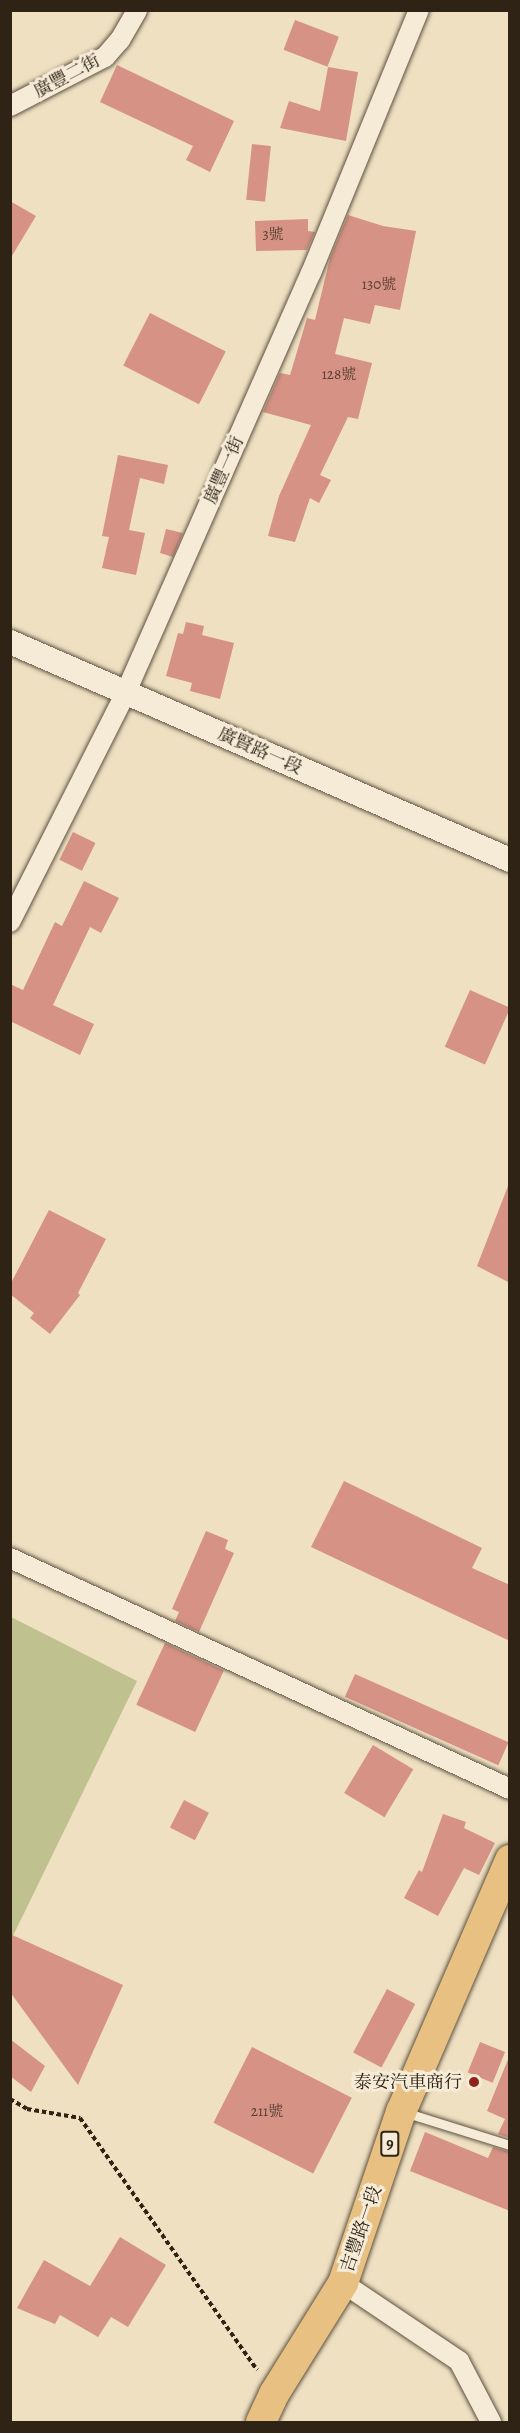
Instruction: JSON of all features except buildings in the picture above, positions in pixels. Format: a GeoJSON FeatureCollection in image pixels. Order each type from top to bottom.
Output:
{"type":"FeatureCollection","features":[{"type":"Feature","properties":{"kind":"main road","name":"吉豐路一段"},"geometry":{"type":"LineString","coordinates":[[261,2422],[274,2394],[343,2283],[401,2112],[510,1860]]}},
{"type":"Feature","properties":{"kind":"street","name":"廣豐二街"},"geometry":{"type":"LineString","coordinates":[[10,106],[105,57],[120,40],[137,10]]}},
{"type":"Feature","properties":{"kind":"street","name":"廣豐一街"},"geometry":{"type":"LineString","coordinates":[[10,922],[126,692],[311,273],[419,10]]}},
{"type":"Feature","properties":{"kind":"street","name":"廣賢路一段"},"geometry":{"type":"LineString","coordinates":[[10,642],[510,860]]}},
{"type":"Feature","properties":{"kind":"street"},"geometry":{"type":"LineString","coordinates":[[10,1558],[510,1789]]}},
{"type":"Feature","properties":{"kind":"street"},"geometry":{"type":"LineString","coordinates":[[343,2283],[459,2361],[491,2422]]}},
{"type":"Feature","properties":{"kind":"lane"},"geometry":{"type":"LineString","coordinates":[[401,2112],[428,2116],[510,2145]]}},
{"type":"Feature","properties":{"kind":"path"},"geometry":{"type":"LineString","coordinates":[[10,2099],[27,2109],[80,2118],[274,2394]]}},
{"type":"Feature","properties":{"kind":"green space"},"geometry":{"type":"Polygon","coordinates":[[[11,1617],[137,1681],[11,1940],[11,1617]]]}},
{"type":"Feature","properties":{"kind":"place","name":"泰安汽車商行"},"geometry":{"type":"Point","coordinates":[474,2082]}}]}
